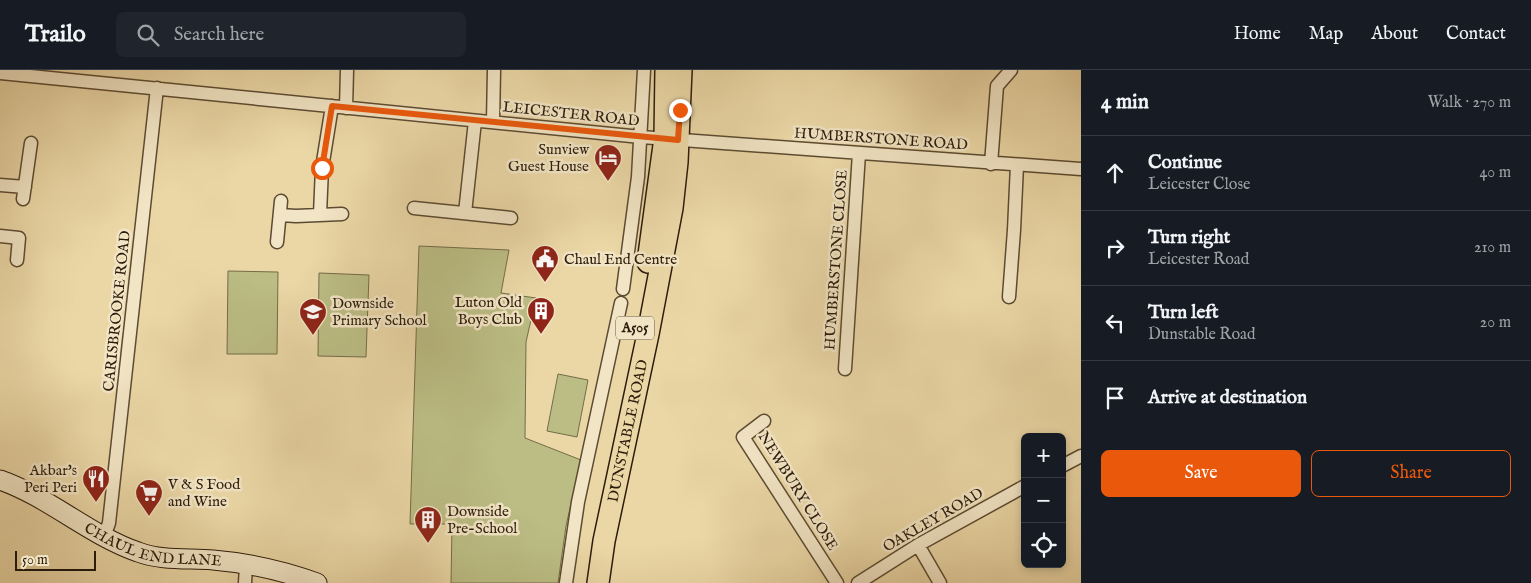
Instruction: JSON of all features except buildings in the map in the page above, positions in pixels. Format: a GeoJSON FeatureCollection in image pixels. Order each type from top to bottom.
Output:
{"type":"FeatureCollection","features":[{"type":"Feature","properties":{"kind":"main road","name":"DUNSTABLE ROAD"},"geometry":{"type":"LineString","coordinates":[[598,583],[604,541],[672,208],[672,139],[666,70]]}},
{"type":"Feature","properties":{"kind":"main road","name":"DUNSTABLE ROAD"},"geometry":{"type":"LineString","coordinates":[[584,583],[588,545],[672,139],[681,70]]}},
{"type":"Feature","properties":{"kind":"street"},"geometry":{"type":"LineString","coordinates":[[346,108],[347,70]]}},
{"type":"Feature","properties":{"kind":"street"},"geometry":{"type":"LineString","coordinates":[[493,122],[494,70]]}},
{"type":"Feature","properties":{"kind":"street"},"geometry":{"type":"LineString","coordinates":[[623,289],[638,177],[644,70]]}},
{"type":"Feature","properties":{"kind":"street"},"geometry":{"type":"LineString","coordinates":[[991,164],[997,86],[1011,70]]}},
{"type":"Feature","properties":{"kind":"street","name":"LEICESTER ROAD"},"geometry":{"type":"LineString","coordinates":[[9,72],[346,108],[672,139]]}},
{"type":"Feature","properties":{"kind":"street","name":"CARISBROOKE ROAD"},"geometry":{"type":"LineString","coordinates":[[104,537],[110,523],[158,88]]}},
{"type":"Feature","properties":{"kind":"street"},"geometry":{"type":"LineString","coordinates":[[320,214],[322,168],[332,106]]}},
{"type":"Feature","properties":{"kind":"street"},"geometry":{"type":"LineString","coordinates":[[465,213],[475,121]]}},
{"type":"Feature","properties":{"kind":"street","name":"HUMBERSTONE ROAD"},"geometry":{"type":"LineString","coordinates":[[672,139],[1081,170]]}},
{"type":"Feature","properties":{"kind":"street"},"geometry":{"type":"LineString","coordinates":[[0,185],[24,193],[31,143]]}},
{"type":"Feature","properties":{"kind":"street","name":"HUMBERSTONE CLOSE"},"geometry":{"type":"LineString","coordinates":[[845,369],[859,153]]}},
{"type":"Feature","properties":{"kind":"street"},"geometry":{"type":"LineString","coordinates":[[1009,296],[1017,165]]}},
{"type":"Feature","properties":{"kind":"street"},"geometry":{"type":"LineString","coordinates":[[277,242],[281,201]]}},
{"type":"Feature","properties":{"kind":"street"},"geometry":{"type":"LineString","coordinates":[[414,208],[511,218]]}},
{"type":"Feature","properties":{"kind":"street"},"geometry":{"type":"LineString","coordinates":[[280,215],[342,214]]}},
{"type":"Feature","properties":{"kind":"street"},"geometry":{"type":"LineString","coordinates":[[0,236],[19,238],[17,260]]}},
{"type":"Feature","properties":{"kind":"street"},"geometry":{"type":"LineString","coordinates":[[566,583],[578,502],[621,303]]}},
{"type":"Feature","properties":{"kind":"street","name":"NEWBURY CLOSE"},"geometry":{"type":"LineString","coordinates":[[764,421],[743,437],[837,583]]}},
{"type":"Feature","properties":{"kind":"street"},"geometry":{"type":"LineString","coordinates":[[1066,464],[1081,456]]}},
{"type":"Feature","properties":{"kind":"street","name":"CHAUL END LANE"},"geometry":{"type":"LineString","coordinates":[[0,480],[26,492],[104,537],[139,553],[160,558],[214,560],[246,574],[280,571],[317,583]]}},
{"type":"Feature","properties":{"kind":"street","name":"OAKLEY ROAD"},"geometry":{"type":"LineString","coordinates":[[858,583],[918,545],[1021,488]]}},
{"type":"Feature","properties":{"kind":"street"},"geometry":{"type":"LineString","coordinates":[[918,545],[940,583]]}},
{"type":"Feature","properties":{"kind":"green space"},"geometry":{"type":"Polygon","coordinates":[[[419,246],[509,250],[501,293],[536,298],[526,342],[525,438],[581,460],[566,526],[558,583],[451,583],[452,524],[410,524],[419,246]]]}},
{"type":"Feature","properties":{"kind":"green space"},"geometry":{"type":"Polygon","coordinates":[[[228,271],[278,272],[277,354],[227,354],[228,271]]]}},
{"type":"Feature","properties":{"kind":"green space"},"geometry":{"type":"Polygon","coordinates":[[[319,273],[369,275],[366,357],[318,356],[319,273]]]}},
{"type":"Feature","properties":{"kind":"green space"},"geometry":{"type":"Polygon","coordinates":[[[558,374],[588,380],[577,437],[547,431],[558,374]]]}},
{"type":"Feature","properties":{"kind":"place","name":"Sunview Guest House"},"geometry":{"type":"Point","coordinates":[608,182]}},
{"type":"Feature","properties":{"kind":"place","name":"Chaul End Centre"},"geometry":{"type":"Point","coordinates":[545,283]}},
{"type":"Feature","properties":{"kind":"place","name":"Luton Old Boys Club"},"geometry":{"type":"Point","coordinates":[541,335]}},
{"type":"Feature","properties":{"kind":"place","name":"Downside Primary School"},"geometry":{"type":"Point","coordinates":[313,336]}},
{"type":"Feature","properties":{"kind":"place","name":"Akbar's Peri Peri"},"geometry":{"type":"Point","coordinates":[96,503]}},
{"type":"Feature","properties":{"kind":"place","name":"V & S Food and Wine"},"geometry":{"type":"Point","coordinates":[149,517]}},
{"type":"Feature","properties":{"kind":"place","name":"Downside Pre-School"},"geometry":{"type":"Point","coordinates":[428,544]}},
{"type":"Feature","properties":{"kind":"route"},"geometry":{"type":"LineString","coordinates":[[322,168],[332,106],[678,140],[680,110]]}}]}
